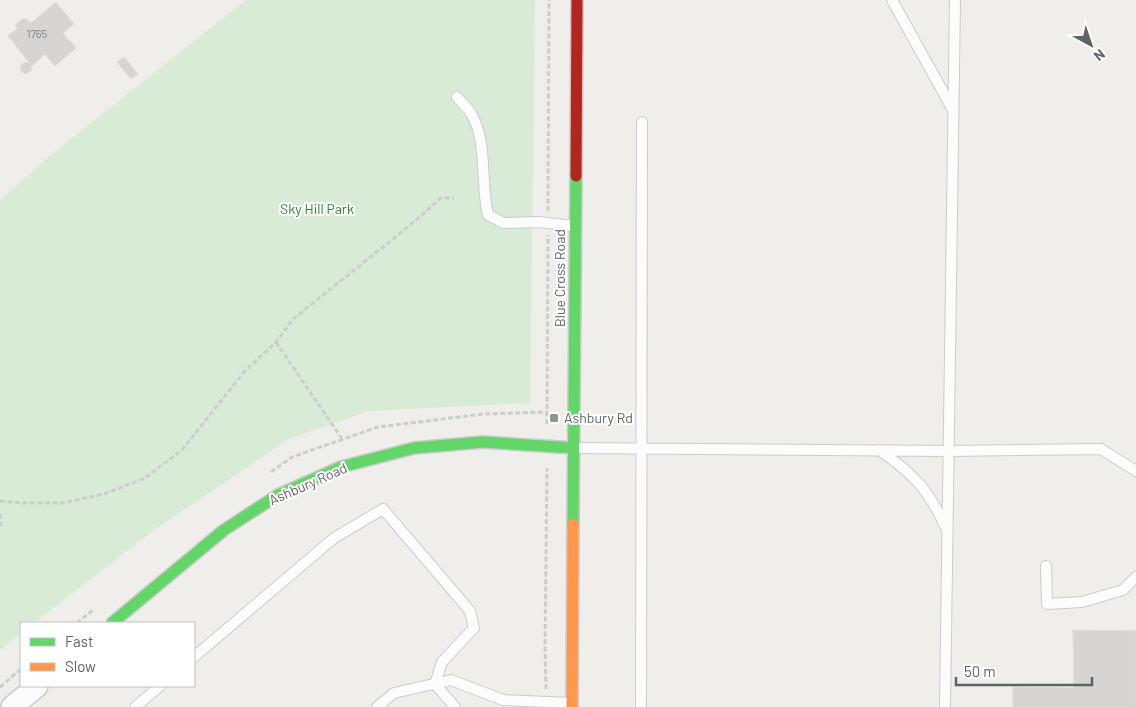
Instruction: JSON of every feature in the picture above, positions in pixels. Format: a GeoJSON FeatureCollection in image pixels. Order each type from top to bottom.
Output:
{"type":"FeatureCollection","features":[{"type":"Feature","properties":{"kind":"street","name":"Blue Cross Road"},"geometry":{"type":"LineString","coordinates":[[572,705],[577,0]]}},
{"type":"Feature","properties":{"kind":"street","name":"Ashbury Road"},"geometry":{"type":"LineString","coordinates":[[113,622],[224,530],[278,495],[341,467],[414,448],[483,442],[574,448]]}},
{"type":"Feature","properties":{"kind":"street"},"geometry":{"type":"LineString","coordinates":[[12,707],[36,687]]}},
{"type":"Feature","properties":{"kind":"lane"},"geometry":{"type":"LineString","coordinates":[[892,0],[953,111]]}},
{"type":"Feature","properties":{"kind":"lane"},"geometry":{"type":"LineString","coordinates":[[945,707],[955,0]]}},
{"type":"Feature","properties":{"kind":"lane"},"geometry":{"type":"LineString","coordinates":[[457,97],[472,115],[482,144],[484,199],[488,215],[504,223],[548,223],[575,226]]}},
{"type":"Feature","properties":{"kind":"lane"},"geometry":{"type":"LineString","coordinates":[[641,707],[642,122]]}},
{"type":"Feature","properties":{"kind":"lane"},"geometry":{"type":"LineString","coordinates":[[574,448],[949,451],[1101,449],[1136,471]]}},
{"type":"Feature","properties":{"kind":"lane"},"geometry":{"type":"LineString","coordinates":[[878,450],[902,466],[924,488],[937,508],[948,531]]}},
{"type":"Feature","properties":{"kind":"lane"},"geometry":{"type":"LineString","coordinates":[[195,656],[334,538],[383,509],[470,611],[474,628],[442,662],[435,684]]}},
{"type":"Feature","properties":{"kind":"lane"},"geometry":{"type":"LineString","coordinates":[[1046,566],[1047,604],[1082,602],[1123,590],[1136,577]]}},
{"type":"Feature","properties":{"kind":"lane"},"geometry":{"type":"LineString","coordinates":[[377,707],[394,694],[451,680],[503,700],[572,705]]}},
{"type":"Feature","properties":{"kind":"lane"},"geometry":{"type":"LineString","coordinates":[[435,684],[455,707]]}},
{"type":"Feature","properties":{"kind":"lane"},"geometry":{"type":"LineString","coordinates":[[135,707],[159,687]]}},
{"type":"Feature","properties":{"kind":"path"},"geometry":{"type":"LineString","coordinates":[[546,702],[544,647],[549,0]]}},
{"type":"Feature","properties":{"kind":"path"},"geometry":{"type":"LineString","coordinates":[[0,501],[63,503],[104,494],[145,478],[182,450],[244,372],[276,342],[293,319],[408,227],[441,198],[454,198]]}},
{"type":"Feature","properties":{"kind":"path"},"geometry":{"type":"LineString","coordinates":[[276,342],[342,439]]}},
{"type":"Feature","properties":{"kind":"path"},"geometry":{"type":"LineString","coordinates":[[0,514],[1,529]]}},
{"type":"Feature","properties":{"kind":"path"},"geometry":{"type":"LineString","coordinates":[[0,686],[20,670]]}},
{"type":"Feature","properties":{"kind":"green space","name":"Sky Hill Park"},"geometry":{"type":"Polygon","coordinates":[[[246,0],[535,0],[530,403],[368,411],[289,439],[154,530],[35,622],[20,622],[20,634],[0,650],[0,200],[53,153],[246,0]]]}},
{"type":"Feature","properties":{"kind":"building"},"geometry":{"type":"Polygon","coordinates":[[[56,2],[74,24],[63,33],[76,48],[55,66],[45,54],[32,66],[8,36],[18,28],[15,25],[24,18],[31,23],[56,2]]]}},
{"type":"Feature","properties":{"kind":"building"},"geometry":{"type":"Polygon","coordinates":[[[124,57],[138,74],[131,79],[117,62],[124,57]]]}},
{"type":"Feature","properties":{"kind":"building"},"geometry":{"type":"Polygon","coordinates":[[[24,63],[28,63],[31,68],[30,72],[24,73],[21,70],[21,66],[24,63]]]}},
{"type":"Feature","properties":{"kind":"building"},"geometry":{"type":"Polygon","coordinates":[[[1073,630],[1136,631],[1136,707],[1013,707],[1013,687],[1074,688],[1073,630]]]}},
{"type":"Feature","properties":{"kind":"traffic: fast"},"geometry":{"type":"LineString","coordinates":[[573,524],[576,176]]}},
{"type":"Feature","properties":{"kind":"traffic: fast"},"geometry":{"type":"LineString","coordinates":[[113,622],[224,530],[278,495],[341,467],[414,448],[483,442],[574,448]]}},
{"type":"Feature","properties":{"kind":"traffic: slow"},"geometry":{"type":"LineString","coordinates":[[572,707],[573,524]]}},
{"type":"Feature","properties":{"kind":"traffic: jam"},"geometry":{"type":"LineString","coordinates":[[576,176],[577,0]]}},
{"type":"Feature","properties":{"kind":"place","name":"Ashbury Rd"},"geometry":{"type":"Point","coordinates":[554,418]}}]}
